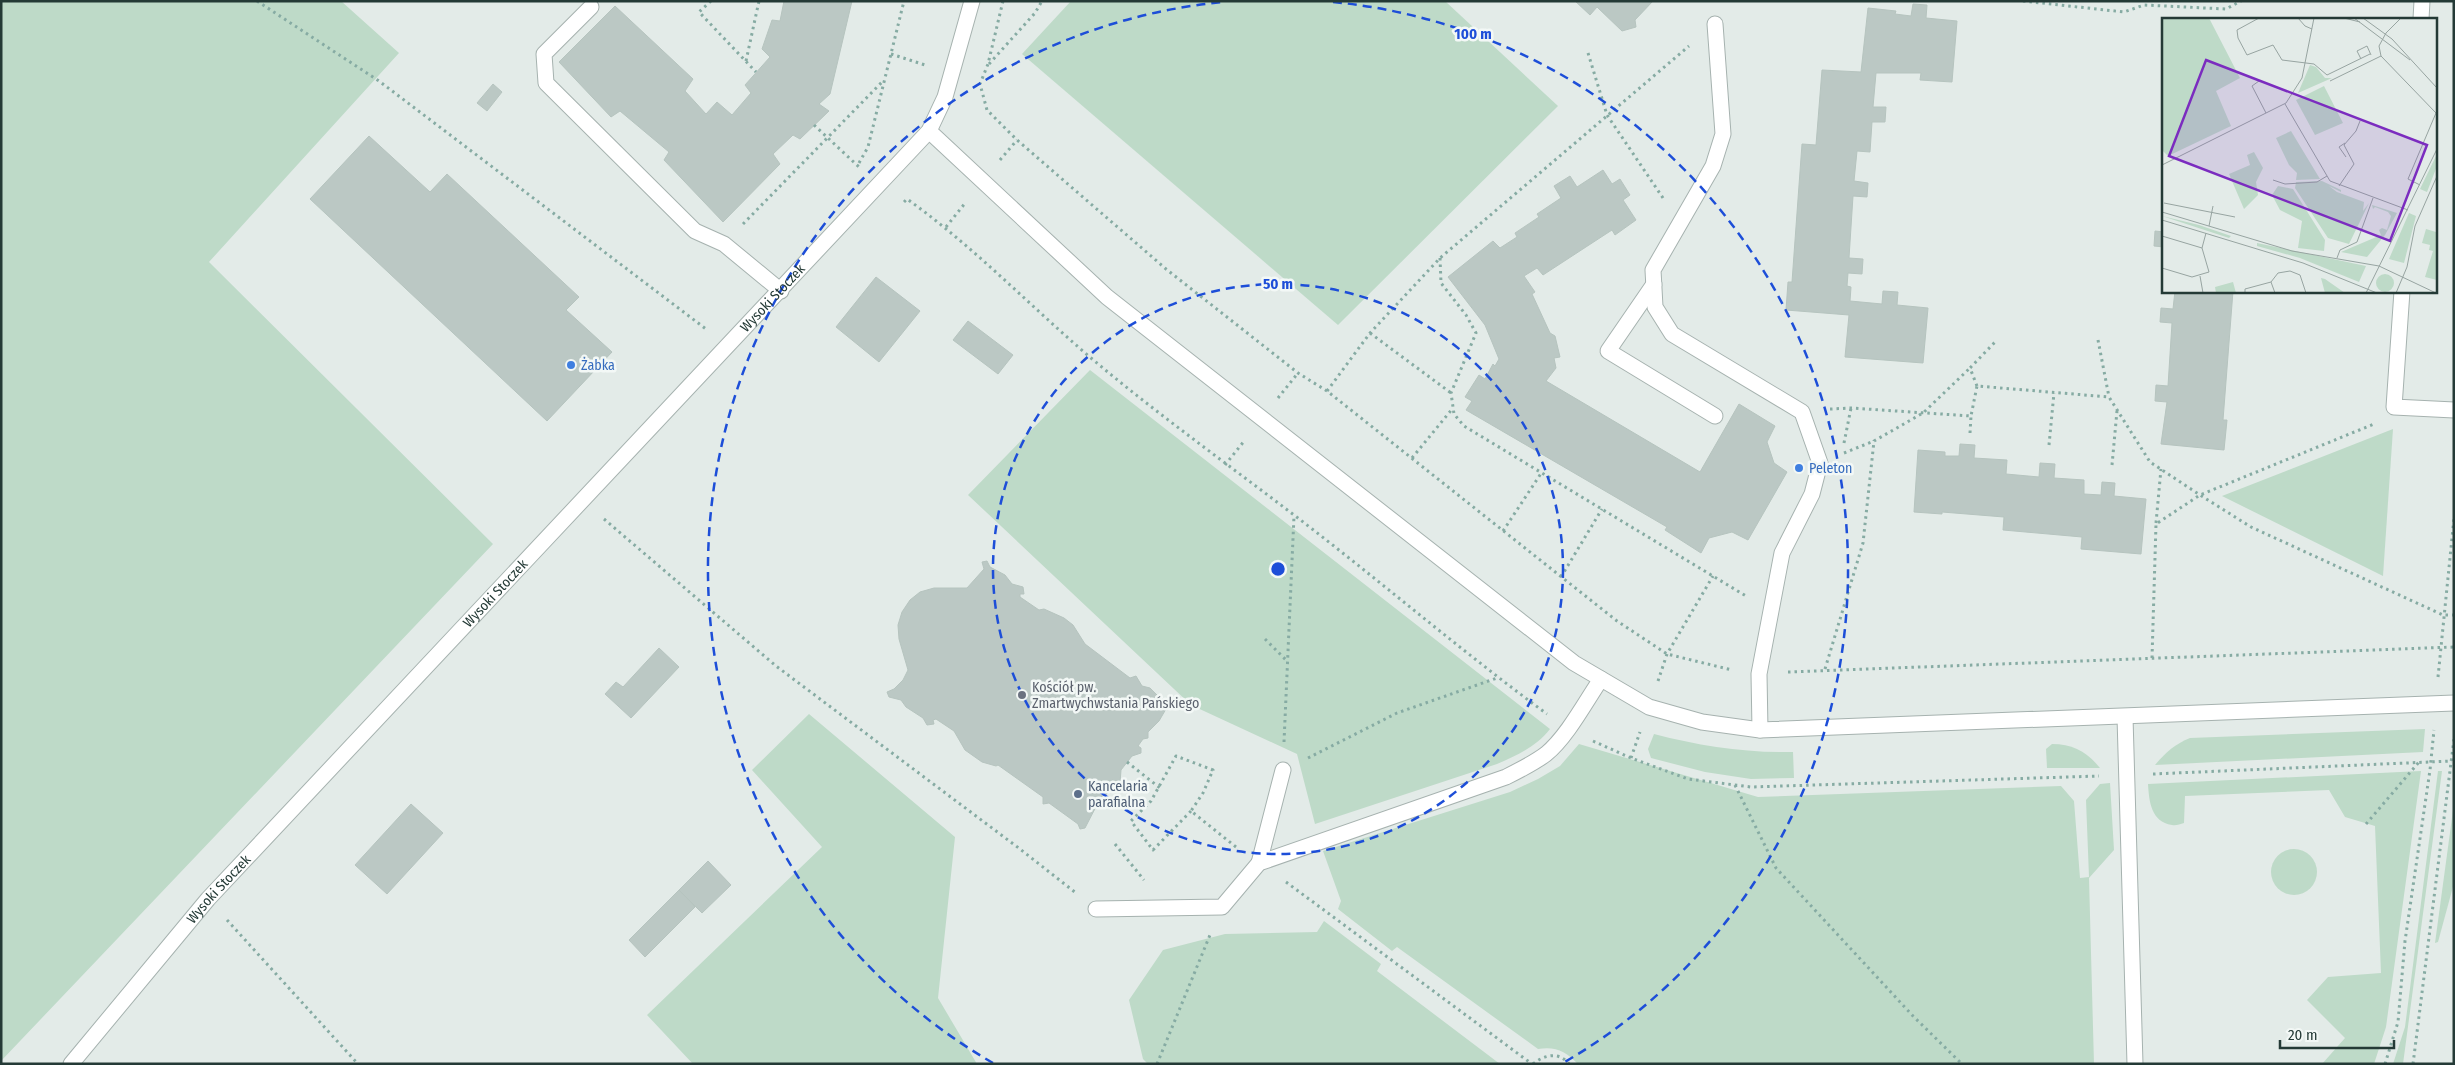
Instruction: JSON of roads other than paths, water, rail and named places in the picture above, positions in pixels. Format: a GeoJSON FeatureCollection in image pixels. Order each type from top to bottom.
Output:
{"type":"FeatureCollection","features":[{"type":"Feature","properties":{"kind":"street","name":"Wysoki Stoczek"},"geometry":{"type":"LineString","coordinates":[[71,1064],[208,900],[929,131],[945,96],[972,1]]}},
{"type":"Feature","properties":{"kind":"street"},"geometry":{"type":"LineString","coordinates":[[2421,18],[2422,1]]}},
{"type":"Feature","properties":{"kind":"street"},"geometry":{"type":"LineString","coordinates":[[591,7],[544,54],[546,83],[695,232],[724,244],[781,290]]}},
{"type":"Feature","properties":{"kind":"street"},"geometry":{"type":"LineString","coordinates":[[1715,24],[1723,134],[1713,166],[1653,270],[1655,307],[1672,334],[1802,412],[1820,463],[1812,494],[1782,553],[1759,674],[1760,730]]}},
{"type":"Feature","properties":{"kind":"street"},"geometry":{"type":"LineString","coordinates":[[929,131],[1107,297],[1574,663],[1649,707],[1702,722],[1760,730],[2454,703]]}},
{"type":"Feature","properties":{"kind":"street"},"geometry":{"type":"LineString","coordinates":[[1654,284],[1608,351],[1715,416]]}},
{"type":"Feature","properties":{"kind":"street"},"geometry":{"type":"LineString","coordinates":[[2402,292],[2394,407],[2454,410]]}},
{"type":"Feature","properties":{"kind":"street"},"geometry":{"type":"LineString","coordinates":[[1259,863],[1506,777],[1548,752],[1567,729],[1601,678]]}},
{"type":"Feature","properties":{"kind":"street"},"geometry":{"type":"LineString","coordinates":[[2125,717],[2135,1064]]}},
{"type":"Feature","properties":{"kind":"street"},"geometry":{"type":"LineString","coordinates":[[1096,909],[1222,907],[1259,863],[1283,770]]}},
{"type":"Feature","properties":{"kind":"place","name":"Żabka"},"geometry":{"type":"Point","coordinates":[571,365]}},
{"type":"Feature","properties":{"kind":"place","name":"Peleton"},"geometry":{"type":"Point","coordinates":[1799,468]}},
{"type":"Feature","properties":{"kind":"place","name":"Kościół pw. Zmartwychwstania Pańskiego"},"geometry":{"type":"Point","coordinates":[1022,695]}},
{"type":"Feature","properties":{"kind":"place","name":"Kancelaria parafialna"},"geometry":{"type":"Point","coordinates":[1078,794]}}]}
